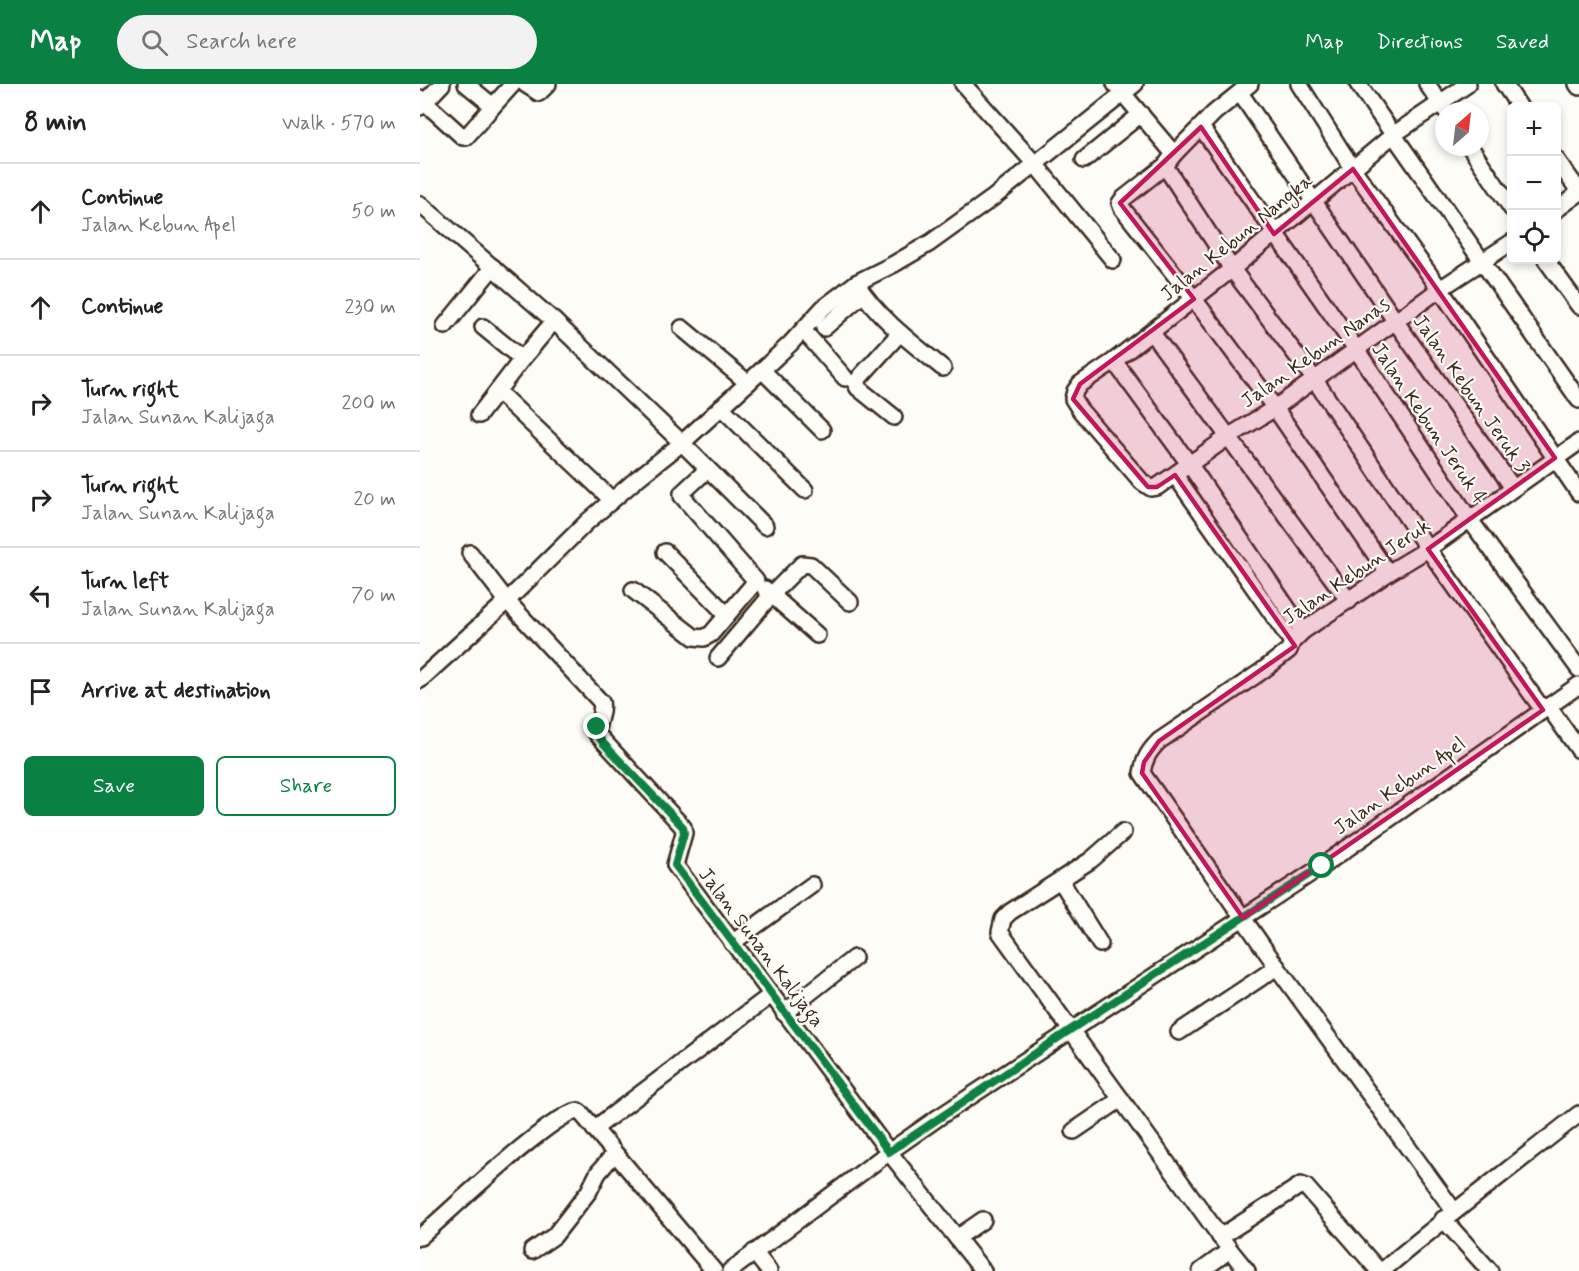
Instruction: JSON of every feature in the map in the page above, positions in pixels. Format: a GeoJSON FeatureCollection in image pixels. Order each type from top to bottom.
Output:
{"type":"FeatureCollection","features":[{"type":"Feature","properties":{"kind":"street"},"geometry":{"type":"LineString","coordinates":[[442,84],[422,102],[463,137],[466,137],[513,84]]}},
{"type":"Feature","properties":{"kind":"street"},"geometry":{"type":"LineString","coordinates":[[466,84],[494,106]]}},
{"type":"Feature","properties":{"kind":"street"},"geometry":{"type":"LineString","coordinates":[[525,84],[538,93],[548,84]]}},
{"type":"Feature","properties":{"kind":"street"},"geometry":{"type":"LineString","coordinates":[[963,84],[1035,164],[1113,260]]}},
{"type":"Feature","properties":{"kind":"street"},"geometry":{"type":"LineString","coordinates":[[1299,84],[1353,169],[1440,289],[1579,493]]}},
{"type":"Feature","properties":{"kind":"street"},"geometry":{"type":"LineString","coordinates":[[1358,84],[1579,400]]}},
{"type":"Feature","properties":{"kind":"street"},"geometry":{"type":"LineString","coordinates":[[1427,84],[1443,102]]}},
{"type":"Feature","properties":{"kind":"street"},"geometry":{"type":"LineString","coordinates":[[1437,84],[1444,102]]}},
{"type":"Feature","properties":{"kind":"street","name":"Jalan Kebun Nangka"},"geometry":{"type":"LineString","coordinates":[[1445,102],[1468,84]]}},
{"type":"Feature","properties":{"kind":"street"},"geometry":{"type":"LineString","coordinates":[[1504,84],[1516,102]]}},
{"type":"Feature","properties":{"kind":"street"},"geometry":{"type":"LineString","coordinates":[[420,680],[507,602],[586,522],[682,443],[748,383],[823,308],[860,288],[894,264],[930,243],[1003,190],[1124,87],[1170,160],[1232,269],[1315,380],[1428,549],[1579,750]]}},
{"type":"Feature","properties":{"kind":"street"},"geometry":{"type":"LineString","coordinates":[[1245,88],[1214,113],[1170,160],[1120,203],[1128,217],[1194,299],[1275,408],[1388,573]]}},
{"type":"Feature","properties":{"kind":"street","name":"Jalan Kebun Jeruk 3"},"geometry":{"type":"LineString","coordinates":[[1245,88],[1314,202],[1513,488]]}},
{"type":"Feature","properties":{"kind":"street","name":"Jalan Kebun Nangka"},"geometry":{"type":"LineString","coordinates":[[1142,482],[1080,410],[1073,399],[1074,391],[1080,384],[1152,333],[1232,269],[1393,135],[1435,109]]}},
{"type":"Feature","properties":{"kind":"street"},"geometry":{"type":"LineString","coordinates":[[1084,160],[1142,114]]}},
{"type":"Feature","properties":{"kind":"street","name":"Jalan Kebun Jeruk 4"},"geometry":{"type":"LineString","coordinates":[[1201,127],[1356,349],[1470,520],[1579,669]]}},
{"type":"Feature","properties":{"kind":"street"},"geometry":{"type":"LineString","coordinates":[[1476,156],[1507,202]]}},
{"type":"Feature","properties":{"kind":"street"},"geometry":{"type":"LineString","coordinates":[[1486,156],[1507,188]]}},
{"type":"Feature","properties":{"kind":"street"},"geometry":{"type":"LineString","coordinates":[[1561,165],[1579,192],[1561,207]]}},
{"type":"Feature","properties":{"kind":"street"},"geometry":{"type":"LineString","coordinates":[[420,204],[554,321],[765,526]]}},
{"type":"Feature","properties":{"kind":"street","name":"Jalan Kebun Nanas"},"geometry":{"type":"LineString","coordinates":[[1142,482],[1151,488],[1156,487],[1175,475],[1315,380],[1440,289],[1507,245]]}},
{"type":"Feature","properties":{"kind":"street"},"geometry":{"type":"LineString","coordinates":[[1561,263],[1579,288]]}},
{"type":"Feature","properties":{"kind":"street"},"geometry":{"type":"LineString","coordinates":[[1549,264],[1579,306]]}},
{"type":"Feature","properties":{"kind":"street"},"geometry":{"type":"LineString","coordinates":[[446,326],[493,267]]}},
{"type":"Feature","properties":{"kind":"street"},"geometry":{"type":"LineString","coordinates":[[824,328],[860,288]]}},
{"type":"Feature","properties":{"kind":"street"},"geometry":{"type":"LineString","coordinates":[[860,288],[900,333],[943,368]]}},
{"type":"Feature","properties":{"kind":"street"},"geometry":{"type":"LineString","coordinates":[[479,415],[554,321]]}},
{"type":"Feature","properties":{"kind":"street"},"geometry":{"type":"LineString","coordinates":[[483,327],[522,359]]}},
{"type":"Feature","properties":{"kind":"street"},"geometry":{"type":"LineString","coordinates":[[682,328],[748,383]]}},
{"type":"Feature","properties":{"kind":"street"},"geometry":{"type":"LineString","coordinates":[[803,330],[845,378]]}},
{"type":"Feature","properties":{"kind":"street"},"geometry":{"type":"LineString","coordinates":[[894,417],[856,384],[900,333]]}},
{"type":"Feature","properties":{"kind":"street"},"geometry":{"type":"LineString","coordinates":[[1152,333],[1349,601]]}},
{"type":"Feature","properties":{"kind":"street"},"geometry":{"type":"LineString","coordinates":[[1114,361],[1190,465],[1297,637],[1289,650],[1262,671],[1159,741],[1149,751],[1142,773],[1448,1215],[1490,1271]]}},
{"type":"Feature","properties":{"kind":"street"},"geometry":{"type":"LineString","coordinates":[[762,370],[822,430]]}},
{"type":"Feature","properties":{"kind":"street"},"geometry":{"type":"LineString","coordinates":[[498,392],[612,500]]}},
{"type":"Feature","properties":{"kind":"street"},"geometry":{"type":"LineString","coordinates":[[721,407],[805,490]]}},
{"type":"Feature","properties":{"kind":"street","name":"Jalan Kebun Jeruk"},"geometry":{"type":"LineString","coordinates":[[1175,475],[1297,637],[1388,573],[1470,520],[1579,441]]}},
{"type":"Feature","properties":{"kind":"street"},"geometry":{"type":"LineString","coordinates":[[708,469],[682,493],[682,496],[756,581],[817,635]]}},
{"type":"Feature","properties":{"kind":"street"},"geometry":{"type":"LineString","coordinates":[[665,552],[727,615]]}},
{"type":"Feature","properties":{"kind":"street"},"geometry":{"type":"LineString","coordinates":[[470,553],[507,602]]}},
{"type":"Feature","properties":{"kind":"street"},"geometry":{"type":"LineString","coordinates":[[718,658],[772,594],[802,564],[811,565],[850,602]]}},
{"type":"Feature","properties":{"kind":"street"},"geometry":{"type":"LineString","coordinates":[[633,591],[694,637],[704,638],[711,634],[756,581]]}},
{"type":"Feature","properties":{"kind":"street","name":"Jalan Sunan Kalijaga"},"geometry":{"type":"LineString","coordinates":[[507,602],[601,702],[603,706],[598,719],[597,734],[683,827],[684,833],[675,865],[889,1152],[983,1271]]}},
{"type":"Feature","properties":{"kind":"street","name":"Jalan Kebun Apel"},"geometry":{"type":"LineString","coordinates":[[730,1271],[889,1152],[1070,1030],[1322,866],[1579,686]]}},
{"type":"Feature","properties":{"kind":"street"},"geometry":{"type":"LineString","coordinates":[[1123,832],[1091,860],[1010,912],[1003,919],[1000,932],[1220,1238],[1247,1271]]}},
{"type":"Feature","properties":{"kind":"street"},"geometry":{"type":"LineString","coordinates":[[1061,881],[1100,944]]}},
{"type":"Feature","properties":{"kind":"street"},"geometry":{"type":"LineString","coordinates":[[732,943],[812,885]]}},
{"type":"Feature","properties":{"kind":"street"},"geometry":{"type":"LineString","coordinates":[[784,1013],[854,958]]}},
{"type":"Feature","properties":{"kind":"street"},"geometry":{"type":"LineString","coordinates":[[1179,1032],[1277,967]]}},
{"type":"Feature","properties":{"kind":"street"},"geometry":{"type":"LineString","coordinates":[[594,1129],[771,995]]}},
{"type":"Feature","properties":{"kind":"street"},"geometry":{"type":"LineString","coordinates":[[1074,1131],[1121,1099]]}},
{"type":"Feature","properties":{"kind":"street"},"geometry":{"type":"LineString","coordinates":[[420,1237],[493,1172],[562,1117],[578,1111],[714,1271]]}},
{"type":"Feature","properties":{"kind":"street"},"geometry":{"type":"LineString","coordinates":[[1220,1238],[1296,1187],[1304,1185],[1381,1271],[1448,1215],[1512,1168],[1579,1113]]}},
{"type":"Feature","properties":{"kind":"street"},"geometry":{"type":"LineString","coordinates":[[532,1251],[554,1236],[614,1154]]}},
{"type":"Feature","properties":{"kind":"street"},"geometry":{"type":"LineString","coordinates":[[957,1238],[983,1220]]}},
{"type":"Feature","properties":{"kind":"street"},"geometry":{"type":"LineString","coordinates":[[1201,1271],[1230,1250]]}},
{"type":"Feature","properties":{"kind":"street"},"geometry":{"type":"LineString","coordinates":[[754,1252],[769,1271]]}},
{"type":"Feature","properties":{"kind":"highlighted area"},"geometry":{"type":"Polygon","coordinates":[[[1201,127],[1274,234],[1353,169],[1555,458],[1428,549],[1543,710],[1243,918],[1142,773],[1144,762],[1159,741],[1295,646],[1175,475],[1157,487],[1148,487],[1073,399],[1080,384],[1194,299],[1120,203],[1201,127]]]}},
{"type":"Feature","properties":{"kind":"route"},"geometry":{"type":"LineString","coordinates":[[597,727],[597,734],[603,743],[683,827],[684,833],[675,865],[889,1152],[1070,1030],[1322,866]]}}]}
